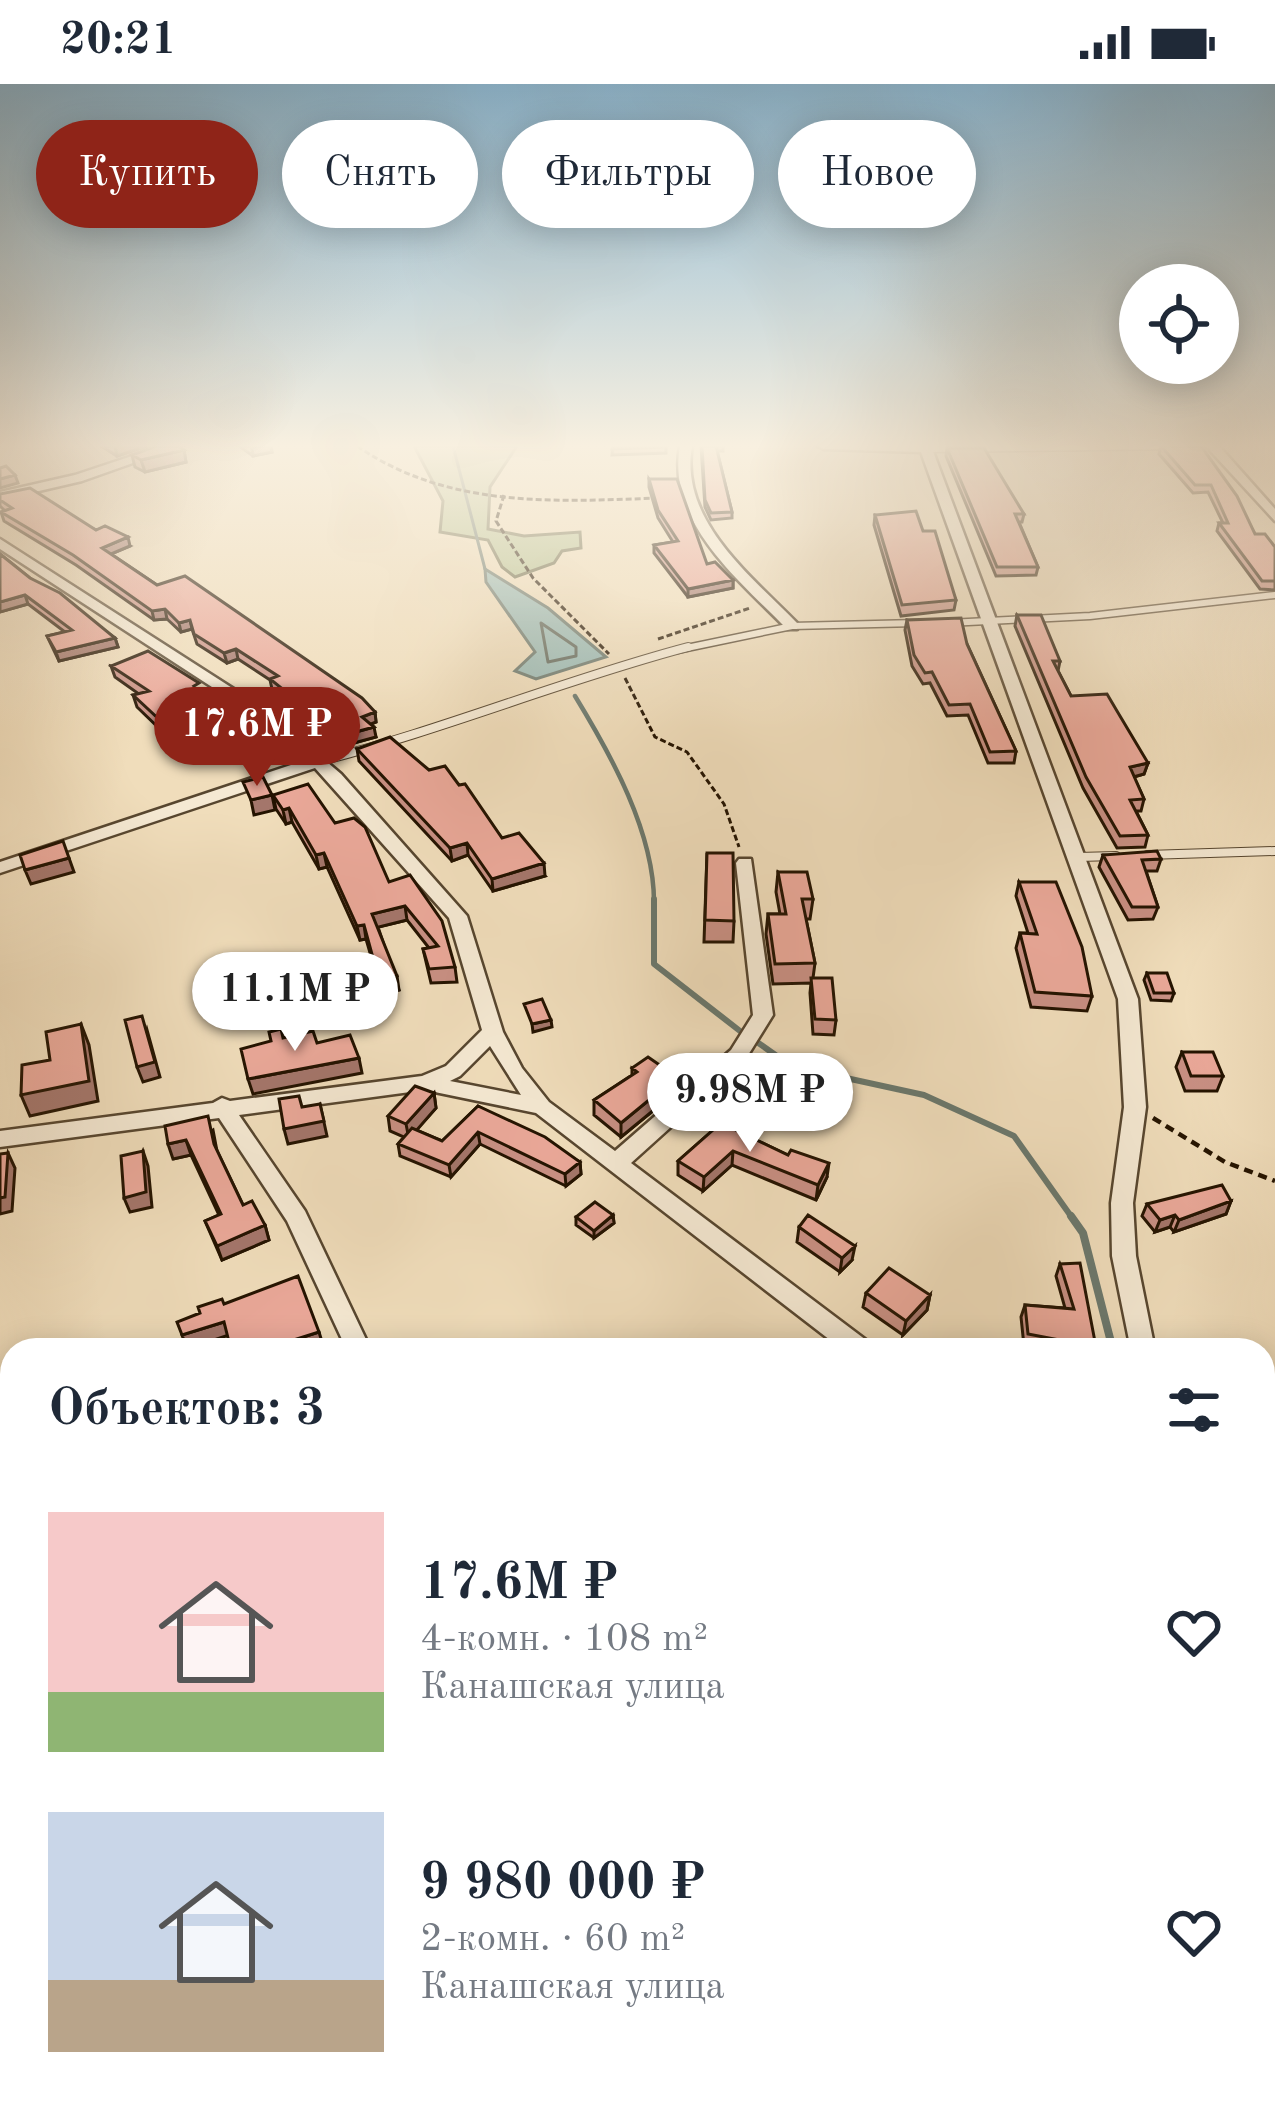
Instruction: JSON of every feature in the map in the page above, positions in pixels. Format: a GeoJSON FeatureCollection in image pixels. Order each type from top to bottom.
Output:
{"type":"FeatureCollection","features":[{"type":"Feature","properties":{"kind":"street"},"geometry":{"type":"LineString","coordinates":[[712,540],[792,626]]}},
{"type":"Feature","properties":{"kind":"street"},"geometry":{"type":"LineString","coordinates":[[960,540],[1128,999],[1135,1107],[1121,1203],[1124,1256],[1141,1338]]}},
{"type":"Feature","properties":{"kind":"street"},"geometry":{"type":"LineString","coordinates":[[0,543],[260,712],[316,762],[458,916],[493,1032],[514,1072],[542,1106],[845,1338]]}},
{"type":"Feature","properties":{"kind":"street"},"geometry":{"type":"LineString","coordinates":[[0,868],[316,762]]}},
{"type":"Feature","properties":{"kind":"street"},"geometry":{"type":"LineString","coordinates":[[616,1163],[738,1055],[763,1015],[746,863]]}},
{"type":"Feature","properties":{"kind":"street"},"geometry":{"type":"LineString","coordinates":[[425,1083],[477,1053],[493,1032]]}},
{"type":"Feature","properties":{"kind":"street"},"geometry":{"type":"LineString","coordinates":[[0,1139],[222,1106],[425,1083],[483,1099],[542,1106]]}},
{"type":"Feature","properties":{"kind":"street"},"geometry":{"type":"LineString","coordinates":[[222,1106],[297,1216],[353,1338]]}},
{"type":"Feature","properties":{"kind":"lane"},"geometry":{"type":"LineString","coordinates":[[316,762],[728,636],[792,626],[990,622],[1275,595]]}},
{"type":"Feature","properties":{"kind":"lane"},"geometry":{"type":"LineString","coordinates":[[1143,855],[1275,851]]}},
{"type":"Feature","properties":{"kind":"lane"},"geometry":{"type":"LineString","coordinates":[[1078,857],[1121,856]]}},
{"type":"Feature","properties":{"kind":"path"},"geometry":{"type":"LineString","coordinates":[[505,540],[554,603],[620,666],[655,737],[687,752],[724,804],[746,863]]}},
{"type":"Feature","properties":{"kind":"path"},"geometry":{"type":"LineString","coordinates":[[620,666],[679,629],[770,603]]}},
{"type":"Feature","properties":{"kind":"path"},"geometry":{"type":"LineString","coordinates":[[1135,1107],[1225,1162],[1275,1181]]}},
{"type":"Feature","properties":{"kind":"green space"},"geometry":{"type":"Polygon","coordinates":[[[488,540],[581,540],[581,548],[562,551],[554,563],[515,577],[502,567],[488,540]]]}},
{"type":"Feature","properties":{"kind":"water"},"geometry":{"type":"Polygon","coordinates":[[[485,569],[548,608],[606,657],[536,679],[515,671],[535,652],[486,582],[485,569]]]}},
{"type":"Feature","properties":{"kind":"building"},"geometry":{"type":"Polygon","coordinates":[[[49,540],[120,540],[102,548],[157,585],[185,576],[362,698],[375,712],[362,717],[374,727],[341,736],[270,679],[278,676],[236,649],[224,653],[194,634],[190,620],[179,623],[165,609],[152,611],[49,540]]]}},
{"type":"Feature","properties":{"kind":"building"},"geometry":{"type":"Polygon","coordinates":[[[699,540],[707,564],[715,562],[733,580],[688,589],[654,545],[699,540]]]}},
{"type":"Feature","properties":{"kind":"building"},"geometry":{"type":"Polygon","coordinates":[[[883,540],[938,540],[956,600],[902,605],[883,540]]]}},
{"type":"Feature","properties":{"kind":"building"},"geometry":{"type":"Polygon","coordinates":[[[986,540],[1026,540],[1038,567],[997,567],[986,540]]]}},
{"type":"Feature","properties":{"kind":"building"},"geometry":{"type":"Polygon","coordinates":[[[1232,540],[1270,540],[1275,547],[1275,581],[1262,581],[1232,540]]]}},
{"type":"Feature","properties":{"kind":"building"},"geometry":{"type":"Polygon","coordinates":[[[0,554],[30,578],[60,593],[115,638],[56,652],[47,636],[72,630],[25,595],[0,602],[0,554]]]}},
{"type":"Feature","properties":{"kind":"building"},"geometry":{"type":"Polygon","coordinates":[[[1017,615],[1041,615],[1060,661],[1053,661],[1071,696],[1107,694],[1148,763],[1130,767],[1144,799],[1130,800],[1148,835],[1120,836],[1086,777],[1017,615]]]}},
{"type":"Feature","properties":{"kind":"building"},"geometry":{"type":"Polygon","coordinates":[[[961,618],[967,644],[1016,751],[990,752],[970,704],[949,705],[932,672],[925,673],[914,655],[907,620],[961,618]]]}},
{"type":"Feature","properties":{"kind":"building"},"geometry":{"type":"Polygon","coordinates":[[[148,651],[199,683],[194,686],[213,704],[162,722],[133,695],[149,691],[111,666],[148,651]]]}},
{"type":"Feature","properties":{"kind":"building"},"geometry":{"type":"Polygon","coordinates":[[[390,737],[429,770],[445,766],[459,785],[465,784],[502,838],[519,833],[544,863],[492,879],[467,843],[450,848],[357,749],[390,737]]]}},
{"type":"Feature","properties":{"kind":"building"},"geometry":{"type":"Polygon","coordinates":[[[263,777],[272,795],[251,800],[243,782],[263,777]]]}},
{"type":"Feature","properties":{"kind":"building"},"geometry":{"type":"Polygon","coordinates":[[[308,784],[335,823],[354,818],[365,827],[389,882],[410,875],[442,921],[455,967],[429,969],[423,949],[438,946],[405,906],[372,914],[397,976],[379,980],[364,925],[357,926],[324,853],[316,855],[289,808],[283,810],[273,795],[308,784]]]}},
{"type":"Feature","properties":{"kind":"building"},"geometry":{"type":"Polygon","coordinates":[[[63,841],[69,858],[25,870],[20,855],[63,841]]]}},
{"type":"Feature","properties":{"kind":"building"},"geometry":{"type":"Polygon","coordinates":[[[1157,851],[1161,859],[1142,860],[1158,907],[1132,907],[1103,855],[1157,851]]]}},
{"type":"Feature","properties":{"kind":"building"},"geometry":{"type":"Polygon","coordinates":[[[707,853],[733,853],[734,921],[705,920],[707,853]]]}},
{"type":"Feature","properties":{"kind":"building"},"geometry":{"type":"Polygon","coordinates":[[[778,872],[807,872],[813,899],[802,899],[815,963],[775,964],[768,914],[786,914],[778,872]]]}},
{"type":"Feature","properties":{"kind":"building"},"geometry":{"type":"Polygon","coordinates":[[[1019,882],[1056,882],[1082,947],[1092,996],[1035,992],[1020,933],[1037,934],[1019,882]]]}},
{"type":"Feature","properties":{"kind":"building"},"geometry":{"type":"Polygon","coordinates":[[[1147,973],[1167,973],[1174,993],[1154,993],[1147,973]]]}},
{"type":"Feature","properties":{"kind":"building"},"geometry":{"type":"Polygon","coordinates":[[[811,978],[832,978],[836,1020],[815,1019],[811,978]]]}},
{"type":"Feature","properties":{"kind":"building"},"geometry":{"type":"Polygon","coordinates":[[[542,999],[551,1020],[532,1024],[524,1004],[542,999]]]}},
{"type":"Feature","properties":{"kind":"building"},"geometry":{"type":"Polygon","coordinates":[[[142,1016],[155,1062],[137,1067],[125,1020],[142,1016]]]}},
{"type":"Feature","properties":{"kind":"building"},"geometry":{"type":"Polygon","coordinates":[[[81,1024],[89,1081],[21,1095],[22,1065],[50,1060],[46,1032],[81,1024]]]}},
{"type":"Feature","properties":{"kind":"building"},"geometry":{"type":"Polygon","coordinates":[[[281,1029],[283,1038],[313,1031],[317,1043],[350,1035],[359,1058],[248,1079],[241,1049],[271,1041],[269,1032],[281,1029]]]}},
{"type":"Feature","properties":{"kind":"building"},"geometry":{"type":"Polygon","coordinates":[[[1182,1052],[1213,1052],[1223,1076],[1191,1076],[1182,1052]]]}},
{"type":"Feature","properties":{"kind":"building"},"geometry":{"type":"Polygon","coordinates":[[[648,1057],[677,1077],[621,1123],[594,1100],[637,1072],[632,1068],[648,1057]]]}},
{"type":"Feature","properties":{"kind":"building"},"geometry":{"type":"Polygon","coordinates":[[[415,1086],[434,1093],[406,1124],[388,1116],[415,1086]]]}},
{"type":"Feature","properties":{"kind":"building"},"geometry":{"type":"Polygon","coordinates":[[[299,1096],[302,1107],[320,1104],[324,1121],[284,1129],[279,1099],[299,1096]]]}},
{"type":"Feature","properties":{"kind":"building"},"geometry":{"type":"Polygon","coordinates":[[[478,1106],[545,1137],[580,1162],[565,1174],[478,1132],[449,1165],[398,1144],[412,1128],[442,1141],[478,1106]]]}},
{"type":"Feature","properties":{"kind":"building"},"geometry":{"type":"Polygon","coordinates":[[[208,1116],[214,1144],[243,1205],[252,1201],[265,1225],[217,1246],[205,1221],[221,1214],[186,1140],[168,1144],[165,1126],[208,1116]]]}},
{"type":"Feature","properties":{"kind":"building"},"geometry":{"type":"Polygon","coordinates":[[[721,1123],[788,1155],[791,1150],[829,1163],[818,1185],[733,1151],[704,1177],[678,1161],[721,1123]]]}},
{"type":"Feature","properties":{"kind":"building"},"geometry":{"type":"Polygon","coordinates":[[[143,1151],[146,1192],[124,1198],[121,1156],[143,1151]]]}},
{"type":"Feature","properties":{"kind":"building"},"geometry":{"type":"Polygon","coordinates":[[[8,1153],[5,1197],[0,1198],[0,1154],[8,1153]]]}},
{"type":"Feature","properties":{"kind":"building"},"geometry":{"type":"Polygon","coordinates":[[[1222,1185],[1231,1201],[1179,1220],[1175,1215],[1160,1220],[1147,1204],[1222,1185]]]}},
{"type":"Feature","properties":{"kind":"building"},"geometry":{"type":"Polygon","coordinates":[[[595,1202],[613,1215],[594,1231],[576,1217],[595,1202]]]}},
{"type":"Feature","properties":{"kind":"building"},"geometry":{"type":"Polygon","coordinates":[[[808,1215],[855,1246],[842,1258],[799,1227],[808,1215]]]}},
{"type":"Feature","properties":{"kind":"building"},"geometry":{"type":"Polygon","coordinates":[[[1080,1263],[1094,1338],[1028,1334],[1025,1305],[1074,1309],[1060,1264],[1080,1263]]]}},
{"type":"Feature","properties":{"kind":"building"},"geometry":{"type":"Polygon","coordinates":[[[889,1268],[930,1295],[906,1321],[866,1293],[889,1268]]]}},
{"type":"Feature","properties":{"kind":"building"},"geometry":{"type":"Polygon","coordinates":[[[298,1276],[319,1332],[300,1338],[228,1338],[224,1322],[182,1335],[177,1322],[200,1313],[198,1307],[222,1299],[224,1304],[298,1276]]]}},
{"type":"Feature","properties":{"kind":"waterway"},"geometry":{"type":"LineString","coordinates":[[478,540],[485,569]]}},
{"type":"Feature","properties":{"kind":"waterway"},"geometry":{"type":"LineString","coordinates":[[575,696],[616,769],[638,822],[654,902]]}},
{"type":"Feature","properties":{"kind":"waterway"},"geometry":{"type":"LineString","coordinates":[[654,902],[654,964],[740,1031]]}},
{"type":"Feature","properties":{"kind":"waterway"},"geometry":{"type":"LineString","coordinates":[[757,1042],[791,1066],[924,1095],[1014,1136],[1073,1219]]}},
{"type":"Feature","properties":{"kind":"waterway"},"geometry":{"type":"LineString","coordinates":[[1071,1216],[1083,1233],[1110,1338]]}}]}
